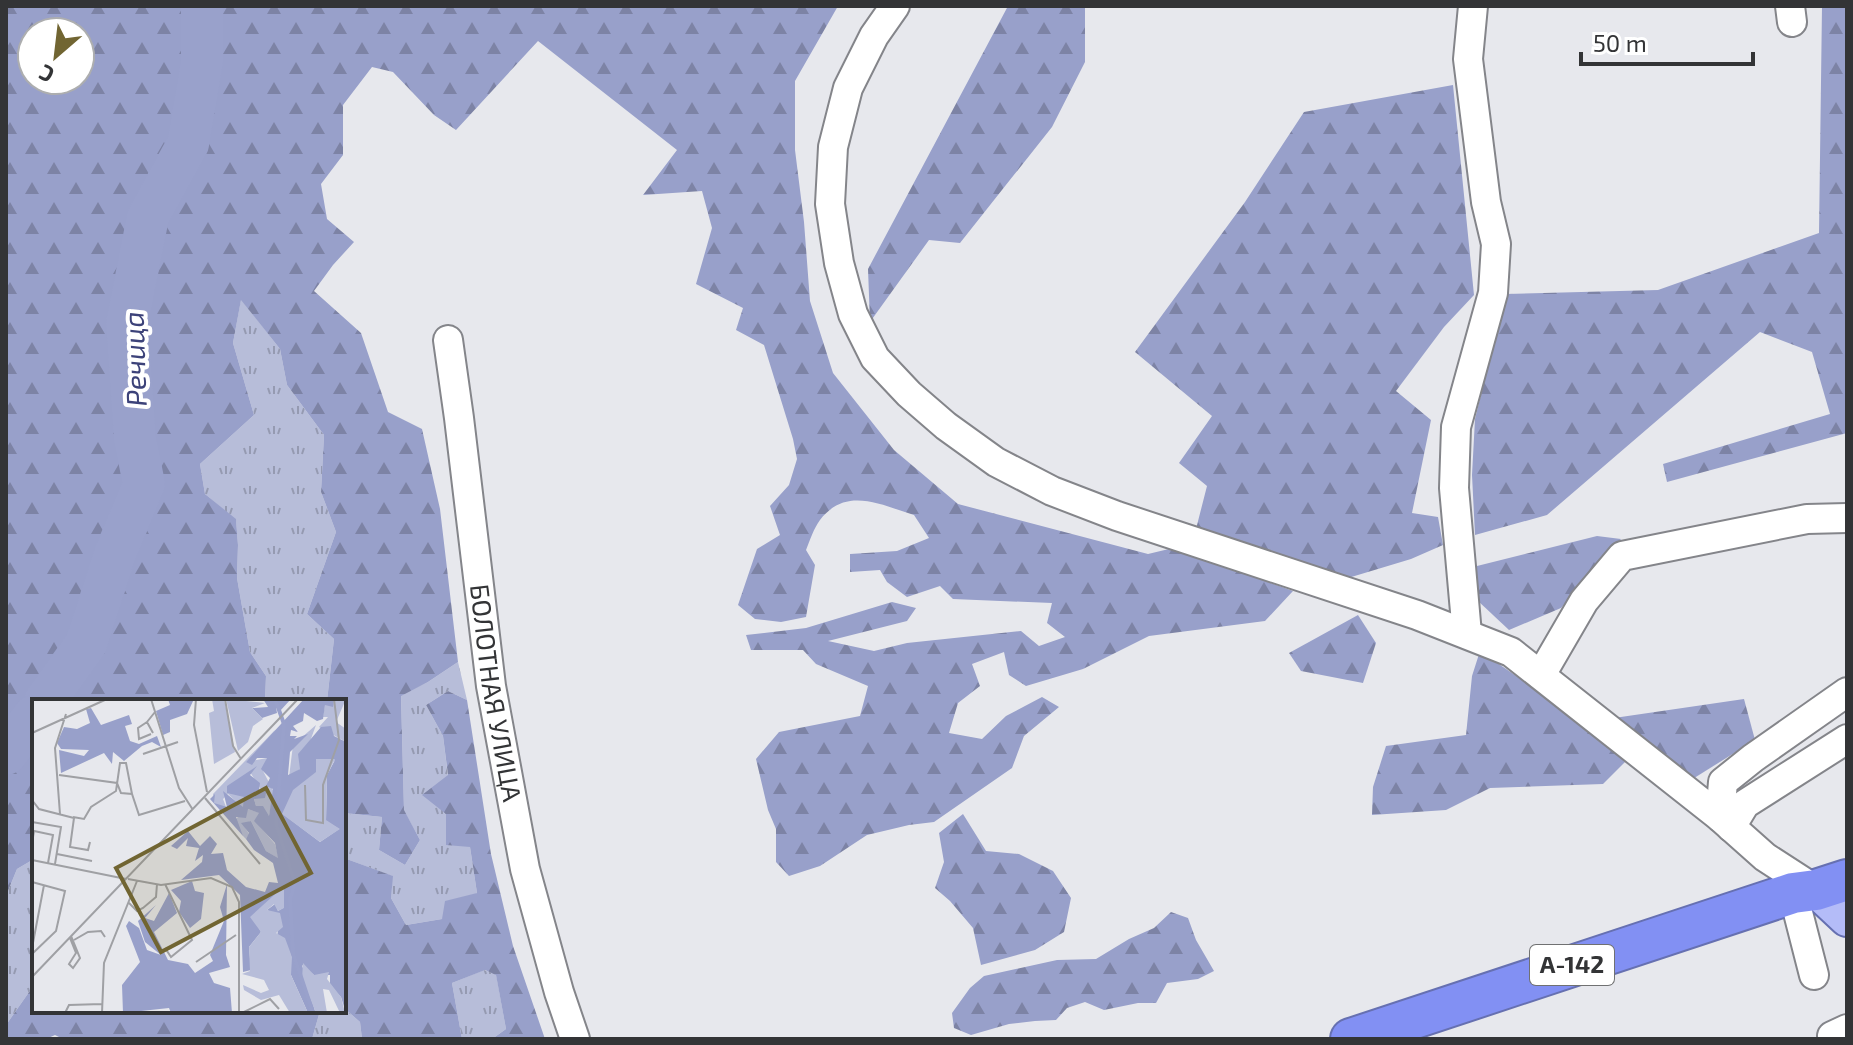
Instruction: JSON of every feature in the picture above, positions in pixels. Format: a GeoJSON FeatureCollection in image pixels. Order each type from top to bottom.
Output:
{"type":"FeatureCollection","features":[{"type":"Feature","properties":{"kind":"highway","name":"А-142"},"geometry":{"type":"LineString","coordinates":[[1371,1035],[1819,887]]}},
{"type":"Feature","properties":{"kind":"main road"},"geometry":{"type":"LineString","coordinates":[[1819,887],[1847,919]]}},
{"type":"Feature","properties":{"kind":"street"},"geometry":{"type":"LineString","coordinates":[[895,6],[874,36],[848,88],[833,147],[830,204],[839,263],[853,314],[875,358],[909,394],[946,426],[996,462],[1052,491],[1117,516],[1417,615],[1511,652],[1726,822],[1765,857],[1819,887],[1814,975]]}},
{"type":"Feature","properties":{"kind":"street"},"geometry":{"type":"LineString","coordinates":[[1467,634],[1454,488],[1456,427],[1493,293],[1496,244],[1486,202],[1468,59],[1473,6]]}},
{"type":"Feature","properties":{"kind":"street","name":"БОЛОТНАЯ УЛИЦА"},"geometry":{"type":"LineString","coordinates":[[448,340],[491,686],[525,869],[575,1039]]}},
{"type":"Feature","properties":{"kind":"street"},"geometry":{"type":"LineString","coordinates":[[1541,675],[1584,601],[1622,556],[1807,519],[1847,518]]}},
{"type":"Feature","properties":{"kind":"street"},"geometry":{"type":"LineString","coordinates":[[1726,822],[1723,782],[1847,692]]}},
{"type":"Feature","properties":{"kind":"street"},"geometry":{"type":"LineString","coordinates":[[1726,822],[1745,804],[1847,739]]}},
{"type":"Feature","properties":{"kind":"green space"},"geometry":{"type":"Polygon","coordinates":[[[6,6],[838,6],[795,81],[795,150],[810,301],[833,373],[894,450],[958,504],[1148,554],[1173,548],[1293,591],[1265,621],[1149,636],[1083,669],[1026,686],[1009,675],[1004,652],[972,664],[980,686],[958,703],[949,733],[982,739],[1006,716],[1042,697],[1059,707],[1024,736],[1012,768],[934,822],[867,835],[820,866],[789,876],[776,862],[776,829],[768,810],[756,759],[779,732],[860,716],[868,686],[816,664],[803,650],[751,650],[746,635],[806,628],[892,602],[916,608],[907,621],[828,641],[874,651],[907,643],[1021,631],[1039,646],[1065,637],[1047,623],[1052,603],[953,599],[940,586],[907,597],[887,582],[880,570],[850,572],[850,554],[897,551],[929,538],[914,515],[877,503],[852,501],[841,503],[820,520],[806,550],[815,565],[806,617],[781,622],[755,619],[738,605],[757,549],[780,535],[770,506],[789,485],[797,459],[764,345],[736,330],[743,308],[696,284],[712,228],[702,191],[643,195],[677,150],[538,41],[456,130],[434,115],[393,72],[372,67],[343,105],[343,155],[321,184],[327,219],[354,242],[314,291],[361,333],[388,412],[422,429],[440,509],[458,662],[401,696],[404,810],[420,840],[405,865],[379,850],[382,817],[346,813],[346,699],[327,699],[334,639],[307,614],[336,532],[321,492],[324,435],[287,385],[280,349],[241,300],[233,343],[254,415],[200,464],[205,494],[236,519],[237,578],[250,652],[266,676],[265,699],[32,699],[32,860],[17,869],[6,896],[6,6]]]}},
{"type":"Feature","properties":{"kind":"green space"},"geometry":{"type":"Polygon","coordinates":[[[1008,6],[1085,6],[1085,62],[1052,127],[960,243],[929,240],[870,322],[868,269],[1008,6]]]}},
{"type":"Feature","properties":{"kind":"green space"},"geometry":{"type":"Polygon","coordinates":[[[1822,6],[1847,6],[1847,433],[1667,482],[1663,464],[1830,414],[1812,352],[1760,332],[1547,515],[1475,535],[1472,475],[1475,419],[1506,294],[1658,290],[1819,233],[1822,6]]]}},
{"type":"Feature","properties":{"kind":"green space"},"geometry":{"type":"Polygon","coordinates":[[[1453,85],[1474,295],[1444,327],[1396,391],[1431,420],[1412,513],[1438,517],[1443,545],[1411,559],[1348,578],[1196,529],[1207,486],[1179,463],[1212,416],[1135,352],[1245,202],[1304,112],[1453,85]]]}},
{"type":"Feature","properties":{"kind":"green space"},"geometry":{"type":"Polygon","coordinates":[[[241,299],[280,349],[287,385],[324,435],[321,492],[336,532],[307,614],[334,639],[327,699],[265,699],[266,676],[250,652],[237,578],[236,520],[205,494],[200,464],[254,415],[233,343],[241,299]]]}},
{"type":"Feature","properties":{"kind":"green space"},"geometry":{"type":"Polygon","coordinates":[[[1597,536],[1621,539],[1561,608],[1509,630],[1477,600],[1477,566],[1597,536]]]}},
{"type":"Feature","properties":{"kind":"green space"},"geometry":{"type":"Polygon","coordinates":[[[1358,615],[1376,643],[1363,683],[1301,671],[1289,653],[1358,615]]]}},
{"type":"Feature","properties":{"kind":"green space"},"geometry":{"type":"Polygon","coordinates":[[[1480,651],[1610,741],[1625,762],[1603,784],[1490,788],[1446,810],[1372,815],[1373,787],[1386,746],[1466,735],[1472,676],[1480,651]]]}},
{"type":"Feature","properties":{"kind":"green space"},"geometry":{"type":"Polygon","coordinates":[[[458,662],[467,700],[448,691],[426,705],[443,736],[448,776],[447,814],[470,847],[477,893],[442,919],[406,925],[391,898],[392,876],[346,859],[346,813],[382,817],[379,850],[405,865],[420,840],[404,811],[401,695],[458,662]]]}},
{"type":"Feature","properties":{"kind":"green space"},"geometry":{"type":"Polygon","coordinates":[[[448,691],[467,700],[491,854],[513,946],[545,1039],[492,1039],[506,1029],[496,975],[485,970],[452,983],[462,1039],[362,1039],[360,1022],[346,1010],[346,859],[393,876],[391,898],[406,925],[442,919],[445,901],[477,893],[470,847],[446,845],[446,814],[422,795],[448,775],[443,736],[426,705],[448,691]]]}},
{"type":"Feature","properties":{"kind":"green space"},"geometry":{"type":"Polygon","coordinates":[[[1744,699],[1755,740],[1691,780],[1614,718],[1744,699]]]}},
{"type":"Feature","properties":{"kind":"green space"},"geometry":{"type":"Polygon","coordinates":[[[963,814],[986,851],[1019,854],[1053,871],[1071,898],[1064,932],[1035,950],[981,965],[973,928],[935,888],[944,862],[939,833],[963,814]]]}},
{"type":"Feature","properties":{"kind":"green space"},"geometry":{"type":"Polygon","coordinates":[[[32,860],[32,988],[6,1025],[6,896],[17,869],[32,860]]]}},
{"type":"Feature","properties":{"kind":"green space"},"geometry":{"type":"Polygon","coordinates":[[[1171,912],[1188,918],[1196,940],[1214,971],[1198,979],[1167,983],[1156,1003],[1138,1003],[1104,1010],[1085,1002],[1067,1008],[1056,1020],[1009,1024],[971,1035],[954,1028],[952,1013],[970,988],[984,976],[1057,960],[1096,959],[1154,928],[1171,912]]]}},
{"type":"Feature","properties":{"kind":"green space"},"geometry":{"type":"Polygon","coordinates":[[[484,970],[496,974],[506,1029],[492,1039],[462,1039],[452,983],[484,970]]]}},
{"type":"Feature","properties":{"kind":"green space"},"geometry":{"type":"Polygon","coordinates":[[[32,988],[32,1013],[319,1013],[312,1039],[63,1039],[55,1035],[46,1039],[6,1039],[6,1025],[32,988]]]}},
{"type":"Feature","properties":{"kind":"green space"},"geometry":{"type":"Polygon","coordinates":[[[346,1010],[360,1022],[362,1039],[312,1039],[319,1013],[346,1013],[346,1010]]]}},
{"type":"Feature","properties":{"kind":"waterway","name":"Речица"},"geometry":{"type":"LineString","coordinates":[[46,699],[86,644],[115,554],[144,484],[135,439],[127,323],[148,217],[188,144],[202,62],[202,6]]}},
{"type":"Feature","properties":{"kind":"waterway","name":"Речица"},"geometry":{"type":"LineString","coordinates":[[6,754],[32,719]]}}]}
